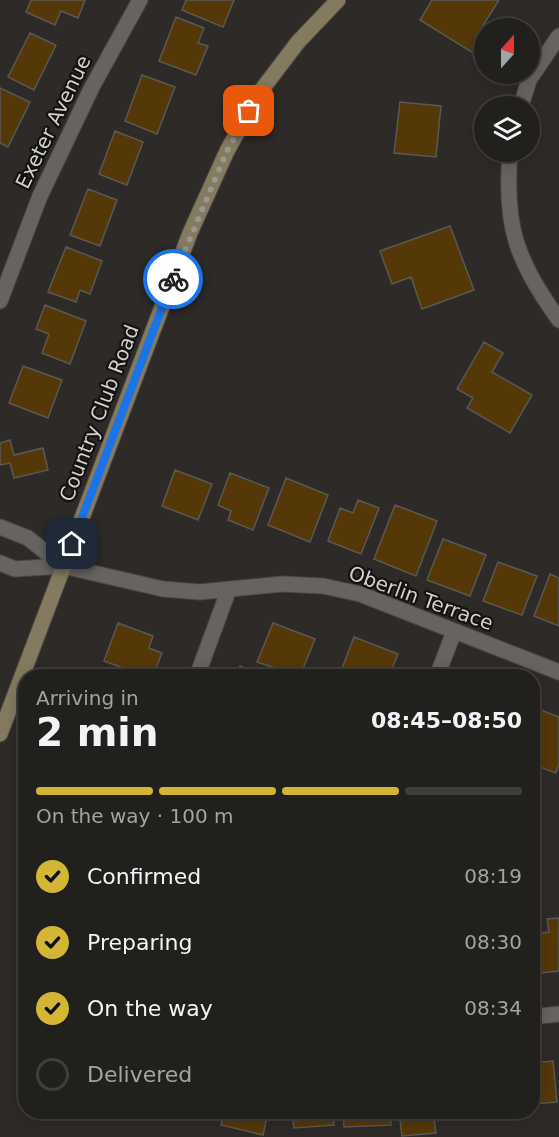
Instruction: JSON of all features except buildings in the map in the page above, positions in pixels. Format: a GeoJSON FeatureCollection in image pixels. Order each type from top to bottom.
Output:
{"type":"FeatureCollection","features":[{"type":"Feature","properties":{"kind":"main road","name":"Country Club Road"},"geometry":{"type":"LineString","coordinates":[[24,669],[190,233],[227,151],[261,92],[298,42],[338,0]]}},
{"type":"Feature","properties":{"kind":"main road","name":"Country Club Road"},"geometry":{"type":"LineString","coordinates":[[0,734],[18,686]]}},
{"type":"Feature","properties":{"kind":"street","name":"Exeter Avenue"},"geometry":{"type":"LineString","coordinates":[[0,301],[40,196],[92,87],[140,0]]}},
{"type":"Feature","properties":{"kind":"street"},"geometry":{"type":"LineString","coordinates":[[523,96],[529,80],[559,36]]}},
{"type":"Feature","properties":{"kind":"street"},"geometry":{"type":"LineString","coordinates":[[509,162],[507,189],[514,240],[536,287],[559,320]]}},
{"type":"Feature","properties":{"kind":"street"},"geometry":{"type":"LineString","coordinates":[[0,527],[28,538],[63,566]]}},
{"type":"Feature","properties":{"kind":"street"},"geometry":{"type":"LineString","coordinates":[[0,563],[15,569],[63,566]]}},
{"type":"Feature","properties":{"kind":"street","name":"Oberlin Terrace"},"geometry":{"type":"LineString","coordinates":[[63,566],[163,590],[200,592],[282,584],[323,586],[360,594],[559,672]]}},
{"type":"Feature","properties":{"kind":"street"},"geometry":{"type":"LineString","coordinates":[[200,669],[229,589]]}},
{"type":"Feature","properties":{"kind":"street"},"geometry":{"type":"LineString","coordinates":[[440,669],[454,632]]}},
{"type":"Feature","properties":{"kind":"street"},"geometry":{"type":"LineString","coordinates":[[540,1016],[559,1014]]}},
{"type":"Feature","properties":{"kind":"way so far"},"geometry":{"type":"LineString","coordinates":[[173,279],[190,233],[227,151],[249,111]]}},
{"type":"Feature","properties":{"kind":"route"},"geometry":{"type":"LineString","coordinates":[[72,544],[173,279]]}}]}
